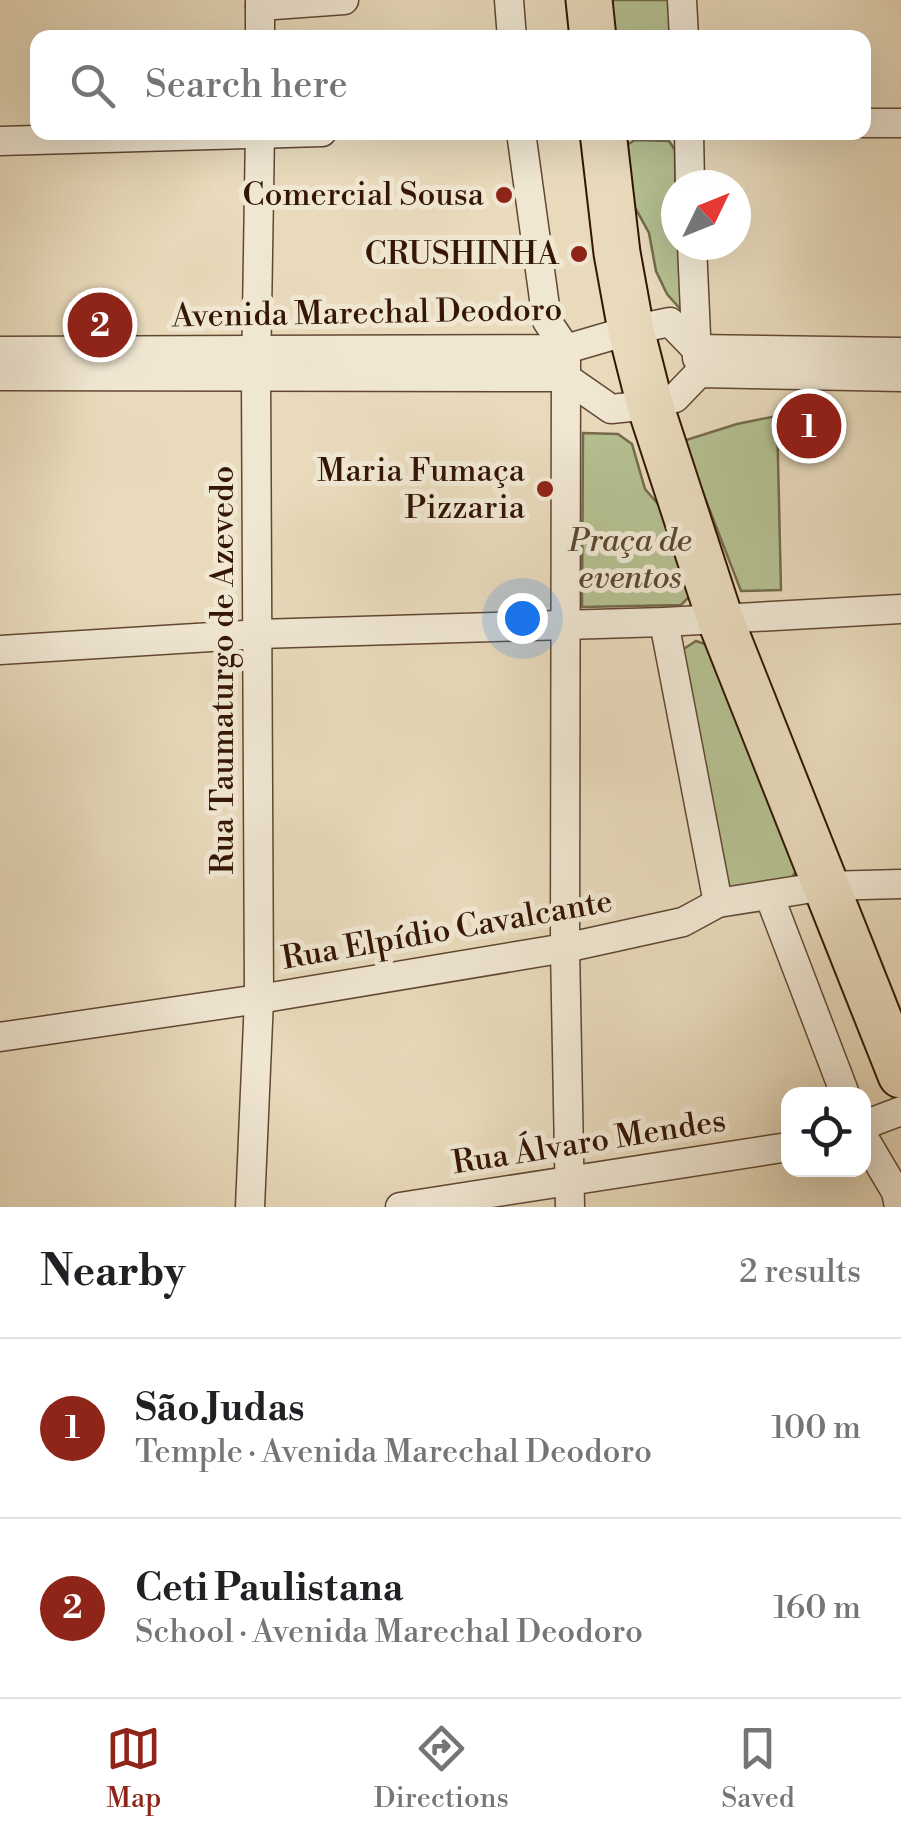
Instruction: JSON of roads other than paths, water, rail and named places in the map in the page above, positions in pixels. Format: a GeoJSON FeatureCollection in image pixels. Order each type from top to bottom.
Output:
{"type":"FeatureCollection","features":[{"type":"Feature","properties":{"kind":"highway"},"geometry":{"type":"LineString","coordinates":[[589,0],[592,30]]}},
{"type":"Feature","properties":{"kind":"highway"},"geometry":{"type":"LineString","coordinates":[[604,140],[617,253],[650,405],[720,619],[901,1075]]}},
{"type":"Feature","properties":{"kind":"street"},"geometry":{"type":"LineString","coordinates":[[260,30],[260,3],[344,0]]}},
{"type":"Feature","properties":{"kind":"street"},"geometry":{"type":"LineString","coordinates":[[509,0],[511,30]]}},
{"type":"Feature","properties":{"kind":"street"},"geometry":{"type":"LineString","coordinates":[[682,0],[684,30]]}},
{"type":"Feature","properties":{"kind":"street"},"geometry":{"type":"LineString","coordinates":[[871,123],[901,123]]}},
{"type":"Feature","properties":{"kind":"street"},"geometry":{"type":"LineString","coordinates":[[0,141],[32,140]]}},
{"type":"Feature","properties":{"kind":"street","name":"Rua Taumaturgo de Azevedo"},"geometry":{"type":"LineString","coordinates":[[250,1207],[259,999],[256,363],[260,140]]}},
{"type":"Feature","properties":{"kind":"street"},"geometry":{"type":"LineString","coordinates":[[522,140],[547,321],[566,349],[564,948],[570,1194]]}},
{"type":"Feature","properties":{"kind":"street"},"geometry":{"type":"LineString","coordinates":[[688,140],[689,170]]}},
{"type":"Feature","properties":{"kind":"street"},"geometry":{"type":"LineString","coordinates":[[566,378],[611,409],[674,398],[698,361],[693,260]]}},
{"type":"Feature","properties":{"kind":"street","name":"Avenida Marechal Deodoro"},"geometry":{"type":"LineString","coordinates":[[0,376],[566,349],[670,322],[698,361]]}},
{"type":"Feature","properties":{"kind":"street","name":"Avenida Marechal Deodoro"},"geometry":{"type":"LineString","coordinates":[[0,351],[566,378]]}},
{"type":"Feature","properties":{"kind":"street"},"geometry":{"type":"LineString","coordinates":[[698,361],[901,352]]}},
{"type":"Feature","properties":{"kind":"street"},"geometry":{"type":"LineString","coordinates":[[698,361],[901,377]]}},
{"type":"Feature","properties":{"kind":"street"},"geometry":{"type":"LineString","coordinates":[[0,650],[258,634],[664,622],[901,608]]}},
{"type":"Feature","properties":{"kind":"street"},"geometry":{"type":"LineString","coordinates":[[664,622],[718,903]]}},
{"type":"Feature","properties":{"kind":"street","name":"Rua Elpídio Cavalcante"},"geometry":{"type":"LineString","coordinates":[[0,1037],[564,948],[683,922],[718,903],[825,886],[901,884]]}},
{"type":"Feature","properties":{"kind":"street"},"geometry":{"type":"LineString","coordinates":[[769,895],[842,1087]]}},
{"type":"Feature","properties":{"kind":"street"},"geometry":{"type":"LineString","coordinates":[[871,1122],[901,1110]]}},
{"type":"Feature","properties":{"kind":"street","name":"Rua Álvaro Mendes"},"geometry":{"type":"LineString","coordinates":[[400,1207],[570,1194],[781,1148]]}},
{"type":"Feature","properties":{"kind":"street"},"geometry":{"type":"LineString","coordinates":[[871,1150],[896,1192],[898,1207]]}},
{"type":"Feature","properties":{"kind":"place","name":"Comercial Sousa"},"geometry":{"type":"Point","coordinates":[504,195]}},
{"type":"Feature","properties":{"kind":"place","name":"CRUSHINHA"},"geometry":{"type":"Point","coordinates":[579,254]}},
{"type":"Feature","properties":{"kind":"place","name":"Ceti Paulistana"},"geometry":{"type":"Point","coordinates":[100,325]}},
{"type":"Feature","properties":{"kind":"place","name":"São Judas"},"geometry":{"type":"Point","coordinates":[809,426]}},
{"type":"Feature","properties":{"kind":"place","name":"Maria Fumaça Pizzaria"},"geometry":{"type":"Point","coordinates":[545,489]}},
{"type":"Feature","properties":{"kind":"park label","name":"Praça de eventos"},"geometry":{"type":"Point","coordinates":[630,560]}}]}
